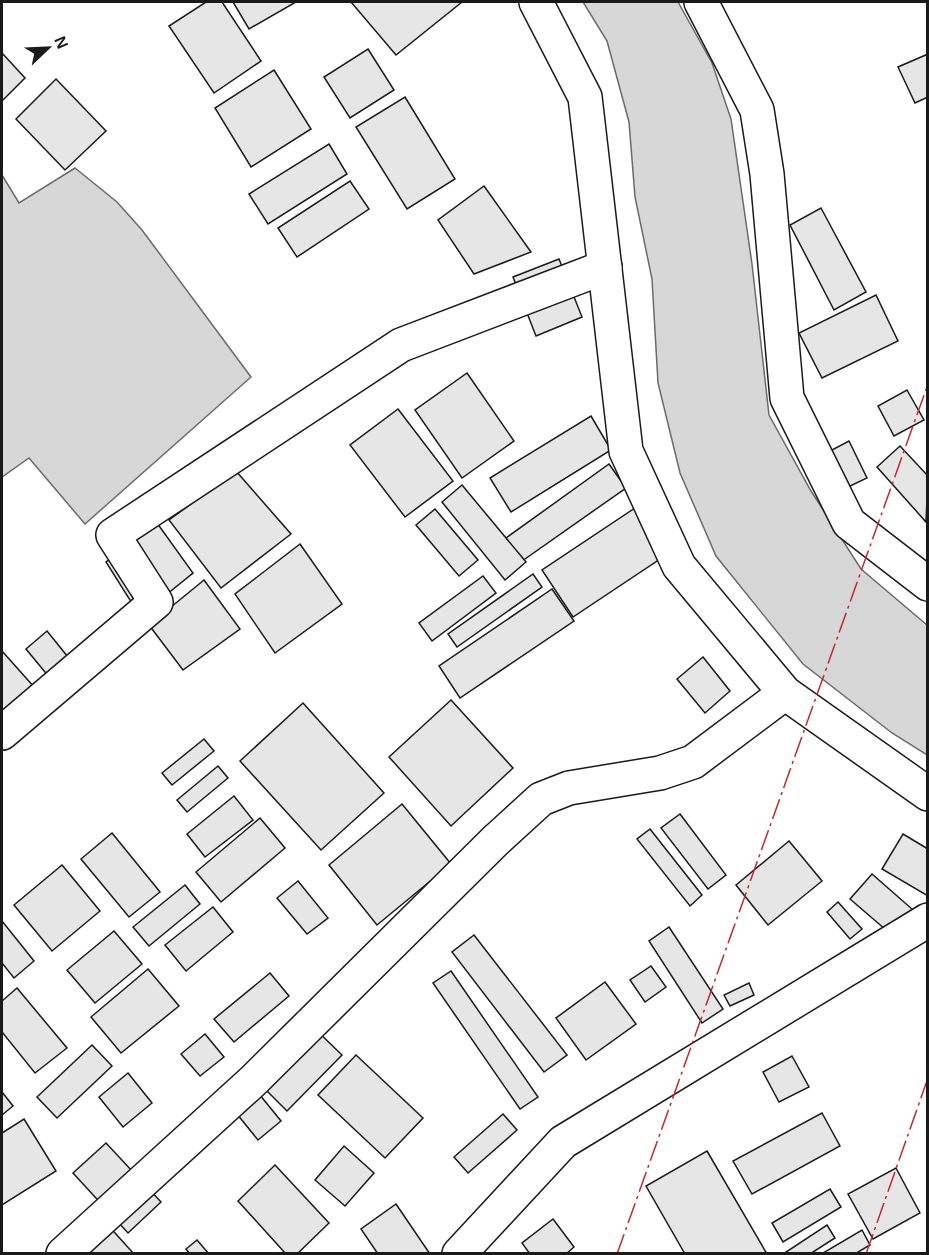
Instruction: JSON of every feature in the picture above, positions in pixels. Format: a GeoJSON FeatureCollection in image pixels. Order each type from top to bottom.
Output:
{"type":"FeatureCollection","features":[{"type":"Feature","properties":{"kind":"street"},"geometry":{"type":"LineString","coordinates":[[536,2],[585,97],[626,451],[679,566],[785,693],[927,794]]}},
{"type":"Feature","properties":{"kind":"street"},"geometry":{"type":"LineString","coordinates":[[701,2],[757,110],[767,174],[787,398],[849,523],[927,584]]}},
{"type":"Feature","properties":{"kind":"street"},"geometry":{"type":"LineString","coordinates":[[2,732],[156,602],[113,535],[400,345],[605,267]]}},
{"type":"Feature","properties":{"kind":"street"},"geometry":{"type":"LineString","coordinates":[[63,1254],[253,1081],[495,841],[541,799],[569,788],[660,773],[693,762],[785,693]]}},
{"type":"Feature","properties":{"kind":"street"},"geometry":{"type":"LineString","coordinates":[[459,1254],[563,1142],[927,920]]}},
{"type":"Feature","properties":{"kind":"shaded area"},"geometry":{"type":"Polygon","coordinates":[[[583,2],[678,2],[712,63],[731,119],[752,264],[769,415],[811,491],[861,569],[927,625],[927,755],[892,733],[803,664],[716,556],[680,473],[658,383],[652,279],[635,197],[629,122],[607,41],[583,2]]]}},
{"type":"Feature","properties":{"kind":"shaded area"},"geometry":{"type":"Polygon","coordinates":[[[75,168],[117,202],[142,230],[251,377],[85,524],[29,458],[2,477],[2,175],[19,203],[75,168]]]}},
{"type":"Feature","properties":{"kind":"building"},"geometry":{"type":"Polygon","coordinates":[[[206,2],[222,2],[261,61],[214,93],[169,26],[206,2]]]}},
{"type":"Feature","properties":{"kind":"building"},"geometry":{"type":"Polygon","coordinates":[[[233,2],[296,2],[249,29],[233,2]]]}},
{"type":"Feature","properties":{"kind":"building"},"geometry":{"type":"Polygon","coordinates":[[[351,2],[462,2],[396,55],[351,2]]]}},
{"type":"Feature","properties":{"kind":"building"},"geometry":{"type":"Polygon","coordinates":[[[368,49],[394,90],[350,118],[324,77],[368,49]]]}},
{"type":"Feature","properties":{"kind":"building"},"geometry":{"type":"Polygon","coordinates":[[[2,53],[25,78],[2,101],[2,53]]]}},
{"type":"Feature","properties":{"kind":"building"},"geometry":{"type":"Polygon","coordinates":[[[928,54],[928,97],[915,103],[898,67],[928,54]]]}},
{"type":"Feature","properties":{"kind":"building"},"geometry":{"type":"Polygon","coordinates":[[[274,70],[311,129],[251,167],[215,108],[274,70]]]}},
{"type":"Feature","properties":{"kind":"building"},"geometry":{"type":"Polygon","coordinates":[[[56,79],[106,131],[65,170],[16,119],[56,79]]]}},
{"type":"Feature","properties":{"kind":"building"},"geometry":{"type":"Polygon","coordinates":[[[405,97],[455,179],[407,209],[356,127],[405,97]]]}},
{"type":"Feature","properties":{"kind":"building"},"geometry":{"type":"Polygon","coordinates":[[[329,144],[347,174],[268,224],[249,194],[329,144]]]}},
{"type":"Feature","properties":{"kind":"building"},"geometry":{"type":"Polygon","coordinates":[[[350,181],[369,209],[297,257],[278,228],[350,181]]]}},
{"type":"Feature","properties":{"kind":"building"},"geometry":{"type":"Polygon","coordinates":[[[484,186],[531,252],[474,274],[438,220],[484,186]]]}},
{"type":"Feature","properties":{"kind":"building"},"geometry":{"type":"Polygon","coordinates":[[[821,208],[866,292],[834,310],[790,225],[821,208]]]}},
{"type":"Feature","properties":{"kind":"building"},"geometry":{"type":"Polygon","coordinates":[[[559,259],[582,317],[536,336],[513,277],[559,259]]]}},
{"type":"Feature","properties":{"kind":"building"},"geometry":{"type":"Polygon","coordinates":[[[876,295],[898,341],[822,378],[799,333],[876,295]]]}},
{"type":"Feature","properties":{"kind":"building"},"geometry":{"type":"Polygon","coordinates":[[[467,373],[514,441],[462,478],[415,410],[467,373]]]}},
{"type":"Feature","properties":{"kind":"building"},"geometry":{"type":"Polygon","coordinates":[[[907,390],[924,420],[894,436],[878,406],[907,390]]]}},
{"type":"Feature","properties":{"kind":"building"},"geometry":{"type":"Polygon","coordinates":[[[398,409],[453,481],[405,517],[350,445],[398,409]]]}},
{"type":"Feature","properties":{"kind":"building"},"geometry":{"type":"Polygon","coordinates":[[[591,416],[611,450],[511,512],[490,478],[591,416]]]}},
{"type":"Feature","properties":{"kind":"building"},"geometry":{"type":"Polygon","coordinates":[[[849,441],[867,478],[846,488],[828,452],[849,441]]]}},
{"type":"Feature","properties":{"kind":"building"},"geometry":{"type":"Polygon","coordinates":[[[900,446],[928,476],[926,522],[877,467],[900,446]]]}},
{"type":"Feature","properties":{"kind":"building"},"geometry":{"type":"Polygon","coordinates":[[[609,464],[626,488],[515,566],[499,543],[609,464]]]}},
{"type":"Feature","properties":{"kind":"building"},"geometry":{"type":"Polygon","coordinates":[[[236,471],[291,534],[221,588],[169,520],[236,471]]]}},
{"type":"Feature","properties":{"kind":"building"},"geometry":{"type":"Polygon","coordinates":[[[462,485],[526,562],[505,580],[442,502],[462,485]]]}},
{"type":"Feature","properties":{"kind":"building"},"geometry":{"type":"Polygon","coordinates":[[[635,508],[666,555],[573,617],[542,570],[635,508]]]}},
{"type":"Feature","properties":{"kind":"building"},"geometry":{"type":"Polygon","coordinates":[[[435,509],[478,560],[459,576],[416,525],[435,509]]]}},
{"type":"Feature","properties":{"kind":"building"},"geometry":{"type":"Polygon","coordinates":[[[157,523],[193,573],[140,616],[106,562],[157,523]]]}},
{"type":"Feature","properties":{"kind":"building"},"geometry":{"type":"Polygon","coordinates":[[[300,544],[342,604],[275,653],[235,594],[300,544]]]}},
{"type":"Feature","properties":{"kind":"building"},"geometry":{"type":"Polygon","coordinates":[[[533,574],[542,587],[457,647],[448,634],[533,574]]]}},
{"type":"Feature","properties":{"kind":"building"},"geometry":{"type":"Polygon","coordinates":[[[483,576],[496,593],[432,641],[419,623],[483,576]]]}},
{"type":"Feature","properties":{"kind":"building"},"geometry":{"type":"Polygon","coordinates":[[[204,580],[240,629],[183,670],[149,625],[204,580]]]}},
{"type":"Feature","properties":{"kind":"building"},"geometry":{"type":"Polygon","coordinates":[[[552,589],[574,621],[460,698],[439,666],[552,589]]]}},
{"type":"Feature","properties":{"kind":"building"},"geometry":{"type":"Polygon","coordinates":[[[47,631],[80,672],[59,689],[26,649],[47,631]]]}},
{"type":"Feature","properties":{"kind":"building"},"geometry":{"type":"Polygon","coordinates":[[[2,651],[51,706],[2,751],[2,651]]]}},
{"type":"Feature","properties":{"kind":"building"},"geometry":{"type":"Polygon","coordinates":[[[703,657],[730,691],[705,713],[677,679],[703,657]]]}},
{"type":"Feature","properties":{"kind":"building"},"geometry":{"type":"Polygon","coordinates":[[[451,700],[513,768],[451,826],[389,757],[451,700]]]}},
{"type":"Feature","properties":{"kind":"building"},"geometry":{"type":"Polygon","coordinates":[[[303,703],[384,793],[321,850],[240,761],[303,703]]]}},
{"type":"Feature","properties":{"kind":"building"},"geometry":{"type":"Polygon","coordinates":[[[204,739],[214,751],[172,785],[162,773],[204,739]]]}},
{"type":"Feature","properties":{"kind":"building"},"geometry":{"type":"Polygon","coordinates":[[[218,766],[228,778],[187,812],[177,800],[218,766]]]}},
{"type":"Feature","properties":{"kind":"building"},"geometry":{"type":"Polygon","coordinates":[[[234,796],[253,820],[205,857],[187,834],[234,796]]]}},
{"type":"Feature","properties":{"kind":"building"},"geometry":{"type":"Polygon","coordinates":[[[402,804],[451,864],[377,925],[329,865],[402,804]]]}},
{"type":"Feature","properties":{"kind":"building"},"geometry":{"type":"Polygon","coordinates":[[[680,814],[726,875],[708,889],[661,828],[680,814]]]}},
{"type":"Feature","properties":{"kind":"building"},"geometry":{"type":"Polygon","coordinates":[[[260,818],[285,848],[221,902],[196,872],[260,818]]]}},
{"type":"Feature","properties":{"kind":"building"},"geometry":{"type":"Polygon","coordinates":[[[650,829],[702,895],[690,906],[637,839],[650,829]]]}},
{"type":"Feature","properties":{"kind":"building"},"geometry":{"type":"Polygon","coordinates":[[[112,833],[160,892],[129,917],[81,859],[112,833]]]}},
{"type":"Feature","properties":{"kind":"building"},"geometry":{"type":"Polygon","coordinates":[[[903,834],[928,849],[928,896],[882,869],[903,834]]]}},
{"type":"Feature","properties":{"kind":"building"},"geometry":{"type":"Polygon","coordinates":[[[789,841],[822,881],[768,925],[736,885],[789,841]]]}},
{"type":"Feature","properties":{"kind":"building"},"geometry":{"type":"Polygon","coordinates":[[[62,865],[100,911],[52,951],[14,905],[62,865]]]}},
{"type":"Feature","properties":{"kind":"building"},"geometry":{"type":"Polygon","coordinates":[[[872,874],[928,923],[907,948],[850,899],[872,874]]]}},
{"type":"Feature","properties":{"kind":"building"},"geometry":{"type":"Polygon","coordinates":[[[298,881],[328,918],[307,934],[277,898],[298,881]]]}},
{"type":"Feature","properties":{"kind":"building"},"geometry":{"type":"Polygon","coordinates":[[[185,885],[200,904],[149,946],[133,927],[185,885]]]}},
{"type":"Feature","properties":{"kind":"building"},"geometry":{"type":"Polygon","coordinates":[[[838,902],[862,929],[850,939],[827,912],[838,902]]]}},
{"type":"Feature","properties":{"kind":"building"},"geometry":{"type":"Polygon","coordinates":[[[213,907],[233,932],[186,971],[165,945],[213,907]]]}},
{"type":"Feature","properties":{"kind":"building"},"geometry":{"type":"Polygon","coordinates":[[[2,921],[34,961],[14,978],[2,963],[2,921]]]}},
{"type":"Feature","properties":{"kind":"building"},"geometry":{"type":"Polygon","coordinates":[[[669,927],[723,1009],[702,1023],[649,941],[669,927]]]}},
{"type":"Feature","properties":{"kind":"building"},"geometry":{"type":"Polygon","coordinates":[[[114,931],[142,964],[95,1003],[67,970],[114,931]]]}},
{"type":"Feature","properties":{"kind":"building"},"geometry":{"type":"Polygon","coordinates":[[[474,935],[567,1055],[544,1072],[452,952],[474,935]]]}},
{"type":"Feature","properties":{"kind":"building"},"geometry":{"type":"Polygon","coordinates":[[[651,966],[666,987],[645,1002],[630,980],[651,966]]]}},
{"type":"Feature","properties":{"kind":"building"},"geometry":{"type":"Polygon","coordinates":[[[148,969],[179,1006],[121,1053],[91,1017],[148,969]]]}},
{"type":"Feature","properties":{"kind":"building"},"geometry":{"type":"Polygon","coordinates":[[[451,971],[538,1097],[520,1109],[433,983],[451,971]]]}},
{"type":"Feature","properties":{"kind":"building"},"geometry":{"type":"Polygon","coordinates":[[[270,973],[289,996],[234,1042],[214,1019],[270,973]]]}},
{"type":"Feature","properties":{"kind":"building"},"geometry":{"type":"Polygon","coordinates":[[[605,982],[636,1024],[586,1060],[556,1018],[605,982]]]}},
{"type":"Feature","properties":{"kind":"building"},"geometry":{"type":"Polygon","coordinates":[[[749,983],[754,995],[730,1006],[724,995],[749,983]]]}},
{"type":"Feature","properties":{"kind":"building"},"geometry":{"type":"Polygon","coordinates":[[[17,988],[67,1048],[35,1073],[2,1032],[2,1001],[17,988]]]}},
{"type":"Feature","properties":{"kind":"building"},"geometry":{"type":"Polygon","coordinates":[[[313,1027],[342,1055],[287,1111],[259,1083],[313,1027]]]}},
{"type":"Feature","properties":{"kind":"building"},"geometry":{"type":"Polygon","coordinates":[[[205,1034],[224,1057],[200,1076],[181,1054],[205,1034]]]}},
{"type":"Feature","properties":{"kind":"building"},"geometry":{"type":"Polygon","coordinates":[[[92,1045],[112,1066],[57,1118],[37,1097],[92,1045]]]}},
{"type":"Feature","properties":{"kind":"building"},"geometry":{"type":"Polygon","coordinates":[[[356,1055],[423,1118],[385,1158],[318,1095],[356,1055]]]}},
{"type":"Feature","properties":{"kind":"building"},"geometry":{"type":"Polygon","coordinates":[[[792,1056],[809,1087],[779,1102],[763,1072],[792,1056]]]}},
{"type":"Feature","properties":{"kind":"building"},"geometry":{"type":"Polygon","coordinates":[[[128,1073],[152,1103],[123,1127],[99,1097],[128,1073]]]}},
{"type":"Feature","properties":{"kind":"building"},"geometry":{"type":"Polygon","coordinates":[[[251,1084],[281,1121],[258,1140],[228,1103],[251,1084]]]}},
{"type":"Feature","properties":{"kind":"building"},"geometry":{"type":"Polygon","coordinates":[[[2,1092],[13,1106],[2,1115],[2,1092]]]}},
{"type":"Feature","properties":{"kind":"building"},"geometry":{"type":"Polygon","coordinates":[[[822,1113],[840,1146],[752,1194],[733,1161],[822,1113]]]}},
{"type":"Feature","properties":{"kind":"building"},"geometry":{"type":"Polygon","coordinates":[[[503,1114],[517,1130],[468,1173],[454,1157],[503,1114]]]}},
{"type":"Feature","properties":{"kind":"building"},"geometry":{"type":"Polygon","coordinates":[[[24,1119],[56,1171],[2,1205],[2,1133],[24,1119]]]}},
{"type":"Feature","properties":{"kind":"building"},"geometry":{"type":"Polygon","coordinates":[[[106,1143],[161,1202],[128,1233],[73,1173],[106,1143]]]}},
{"type":"Feature","properties":{"kind":"building"},"geometry":{"type":"Polygon","coordinates":[[[344,1146],[374,1173],[345,1206],[315,1180],[344,1146]]]}},
{"type":"Feature","properties":{"kind":"building"},"geometry":{"type":"Polygon","coordinates":[[[707,1151],[767,1254],[685,1254],[646,1186],[707,1151]]]}},
{"type":"Feature","properties":{"kind":"building"},"geometry":{"type":"Polygon","coordinates":[[[275,1165],[329,1223],[297,1254],[286,1254],[238,1201],[275,1165]]]}},
{"type":"Feature","properties":{"kind":"building"},"geometry":{"type":"Polygon","coordinates":[[[896,1168],[920,1213],[873,1239],[848,1194],[896,1168]]]}},
{"type":"Feature","properties":{"kind":"building"},"geometry":{"type":"Polygon","coordinates":[[[830,1189],[841,1207],[783,1242],[772,1223],[830,1189]]]}},
{"type":"Feature","properties":{"kind":"building"},"geometry":{"type":"Polygon","coordinates":[[[396,1204],[430,1254],[378,1254],[361,1229],[396,1204]]]}},
{"type":"Feature","properties":{"kind":"building"},"geometry":{"type":"Polygon","coordinates":[[[553,1219],[574,1247],[566,1254],[530,1254],[522,1243],[553,1219]]]}},
{"type":"Feature","properties":{"kind":"building"},"geometry":{"type":"Polygon","coordinates":[[[106,1223],[134,1254],[75,1254],[106,1223]]]}},
{"type":"Feature","properties":{"kind":"building"},"geometry":{"type":"Polygon","coordinates":[[[827,1225],[835,1238],[810,1254],[783,1254],[827,1225]]]}},
{"type":"Feature","properties":{"kind":"building"},"geometry":{"type":"Polygon","coordinates":[[[862,1230],[870,1245],[855,1254],[823,1253],[862,1230]]]}},
{"type":"Feature","properties":{"kind":"building"},"geometry":{"type":"Polygon","coordinates":[[[197,1240],[209,1254],[190,1254],[186,1249],[197,1240]]]}},
{"type":"Feature","properties":{"kind":"power"},"geometry":{"type":"LineString","coordinates":[[617,1254],[928,384]]}},
{"type":"Feature","properties":{"kind":"power"},"geometry":{"type":"LineString","coordinates":[[866,1254],[928,1078]]}}]}
